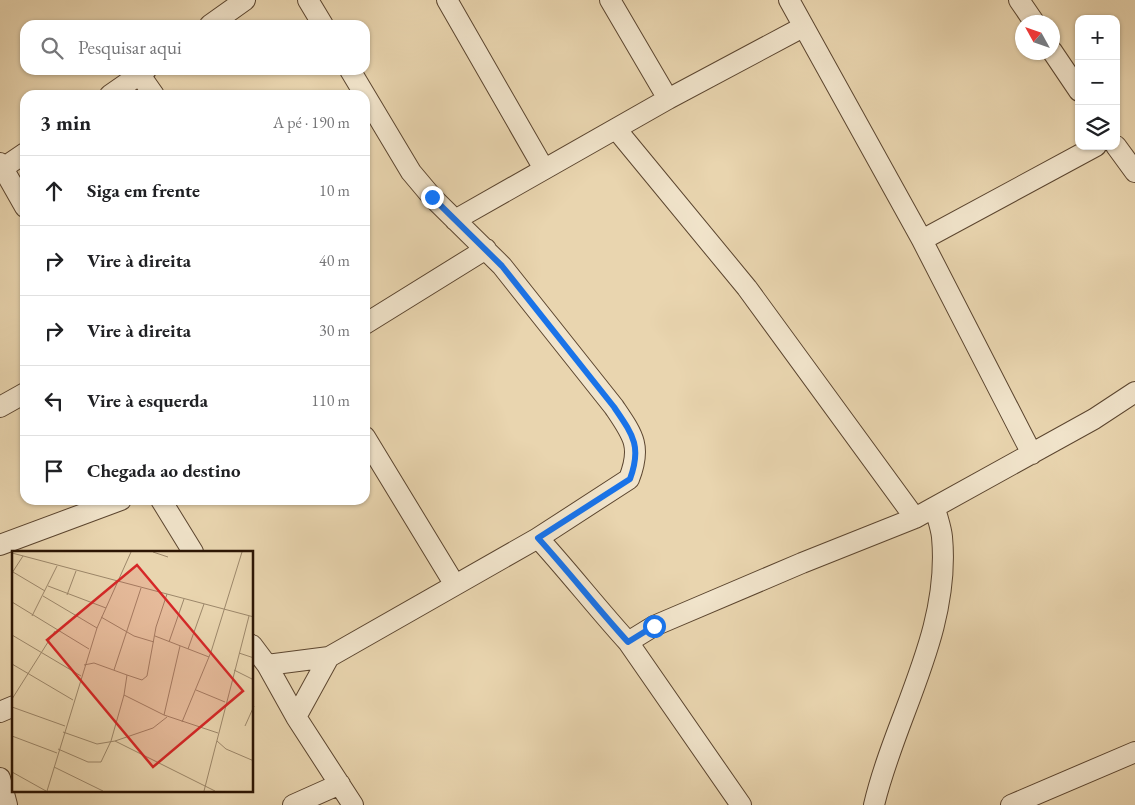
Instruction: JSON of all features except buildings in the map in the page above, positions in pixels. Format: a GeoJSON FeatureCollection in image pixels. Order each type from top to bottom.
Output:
{"type":"FeatureCollection","features":[{"type":"Feature","properties":{"kind":"street"},"geometry":{"type":"LineString","coordinates":[[217,20],[245,0]]}},
{"type":"Feature","properties":{"kind":"street"},"geometry":{"type":"LineString","coordinates":[[308,0],[320,20]]}},
{"type":"Feature","properties":{"kind":"street"},"geometry":{"type":"LineString","coordinates":[[448,0],[544,169]]}},
{"type":"Feature","properties":{"kind":"street"},"geometry":{"type":"LineString","coordinates":[[610,0],[668,99]]}},
{"type":"Feature","properties":{"kind":"street"},"geometry":{"type":"LineString","coordinates":[[789,0],[922,240],[1032,454]]}},
{"type":"Feature","properties":{"kind":"street"},"geometry":{"type":"LineString","coordinates":[[1019,0],[1029,15]]}},
{"type":"Feature","properties":{"kind":"street"},"geometry":{"type":"LineString","coordinates":[[455,220],[668,99],[803,27]]}},
{"type":"Feature","properties":{"kind":"street"},"geometry":{"type":"LineString","coordinates":[[1058,60],[1075,85]]}},
{"type":"Feature","properties":{"kind":"street"},"geometry":{"type":"LineString","coordinates":[[117,90],[139,75]]}},
{"type":"Feature","properties":{"kind":"street"},"geometry":{"type":"LineString","coordinates":[[144,75],[152,90]]}},
{"type":"Feature","properties":{"kind":"street"},"geometry":{"type":"LineString","coordinates":[[353,75],[362,90]]}},
{"type":"Feature","properties":{"kind":"street"},"geometry":{"type":"LineString","coordinates":[[267,664],[329,658],[538,538],[630,479],[635,465],[636,451],[631,432],[614,407],[508,274],[486,249],[432,197],[411,172],[370,103]]}},
{"type":"Feature","properties":{"kind":"street"},"geometry":{"type":"LineString","coordinates":[[616,128],[747,288],[916,518]]}},
{"type":"Feature","properties":{"kind":"street"},"geometry":{"type":"LineString","coordinates":[[922,240],[1089,150]]}},
{"type":"Feature","properties":{"kind":"street"},"geometry":{"type":"LineString","coordinates":[[1119,150],[1135,172]]}},
{"type":"Feature","properties":{"kind":"street"},"geometry":{"type":"LineString","coordinates":[[20,156],[1,167],[20,199]]}},
{"type":"Feature","properties":{"kind":"street"},"geometry":{"type":"LineString","coordinates":[[370,321],[486,249]]}},
{"type":"Feature","properties":{"kind":"street"},"geometry":{"type":"LineString","coordinates":[[628,642],[664,622],[802,563],[916,518],[1094,419],[1135,392]]}},
{"type":"Feature","properties":{"kind":"street"},"geometry":{"type":"LineString","coordinates":[[0,407],[20,396]]}},
{"type":"Feature","properties":{"kind":"street"},"geometry":{"type":"LineString","coordinates":[[370,445],[455,584]]}},
{"type":"Feature","properties":{"kind":"street"},"geometry":{"type":"LineString","coordinates":[[0,545],[108,505]]}},
{"type":"Feature","properties":{"kind":"street"},"geometry":{"type":"LineString","coordinates":[[165,505],[192,551]]}},
{"type":"Feature","properties":{"kind":"street"},"geometry":{"type":"LineString","coordinates":[[874,805],[883,769],[914,689],[932,633],[941,586],[942,555],[942,536],[935,508]]}},
{"type":"Feature","properties":{"kind":"street"},"geometry":{"type":"LineString","coordinates":[[538,538],[571,574],[599,611],[628,642],[741,805]]}},
{"type":"Feature","properties":{"kind":"street"},"geometry":{"type":"LineString","coordinates":[[254,648],[267,664],[296,717],[353,805]]}},
{"type":"Feature","properties":{"kind":"street"},"geometry":{"type":"LineString","coordinates":[[296,717],[329,658]]}},
{"type":"Feature","properties":{"kind":"street"},"geometry":{"type":"LineString","coordinates":[[0,712],[12,707]]}},
{"type":"Feature","properties":{"kind":"street"},"geometry":{"type":"LineString","coordinates":[[1011,805],[1135,752]]}},
{"type":"Feature","properties":{"kind":"street"},"geometry":{"type":"LineString","coordinates":[[0,778],[7,805]]}},
{"type":"Feature","properties":{"kind":"street"},"geometry":{"type":"LineString","coordinates":[[294,805],[340,784]]}},
{"type":"Feature","properties":{"kind":"route"},"geometry":{"type":"LineString","coordinates":[[432,197],[502,266],[614,407],[631,432],[636,451],[635,465],[630,479],[538,538],[571,574],[599,611],[628,642],[654,626]]}}]}
